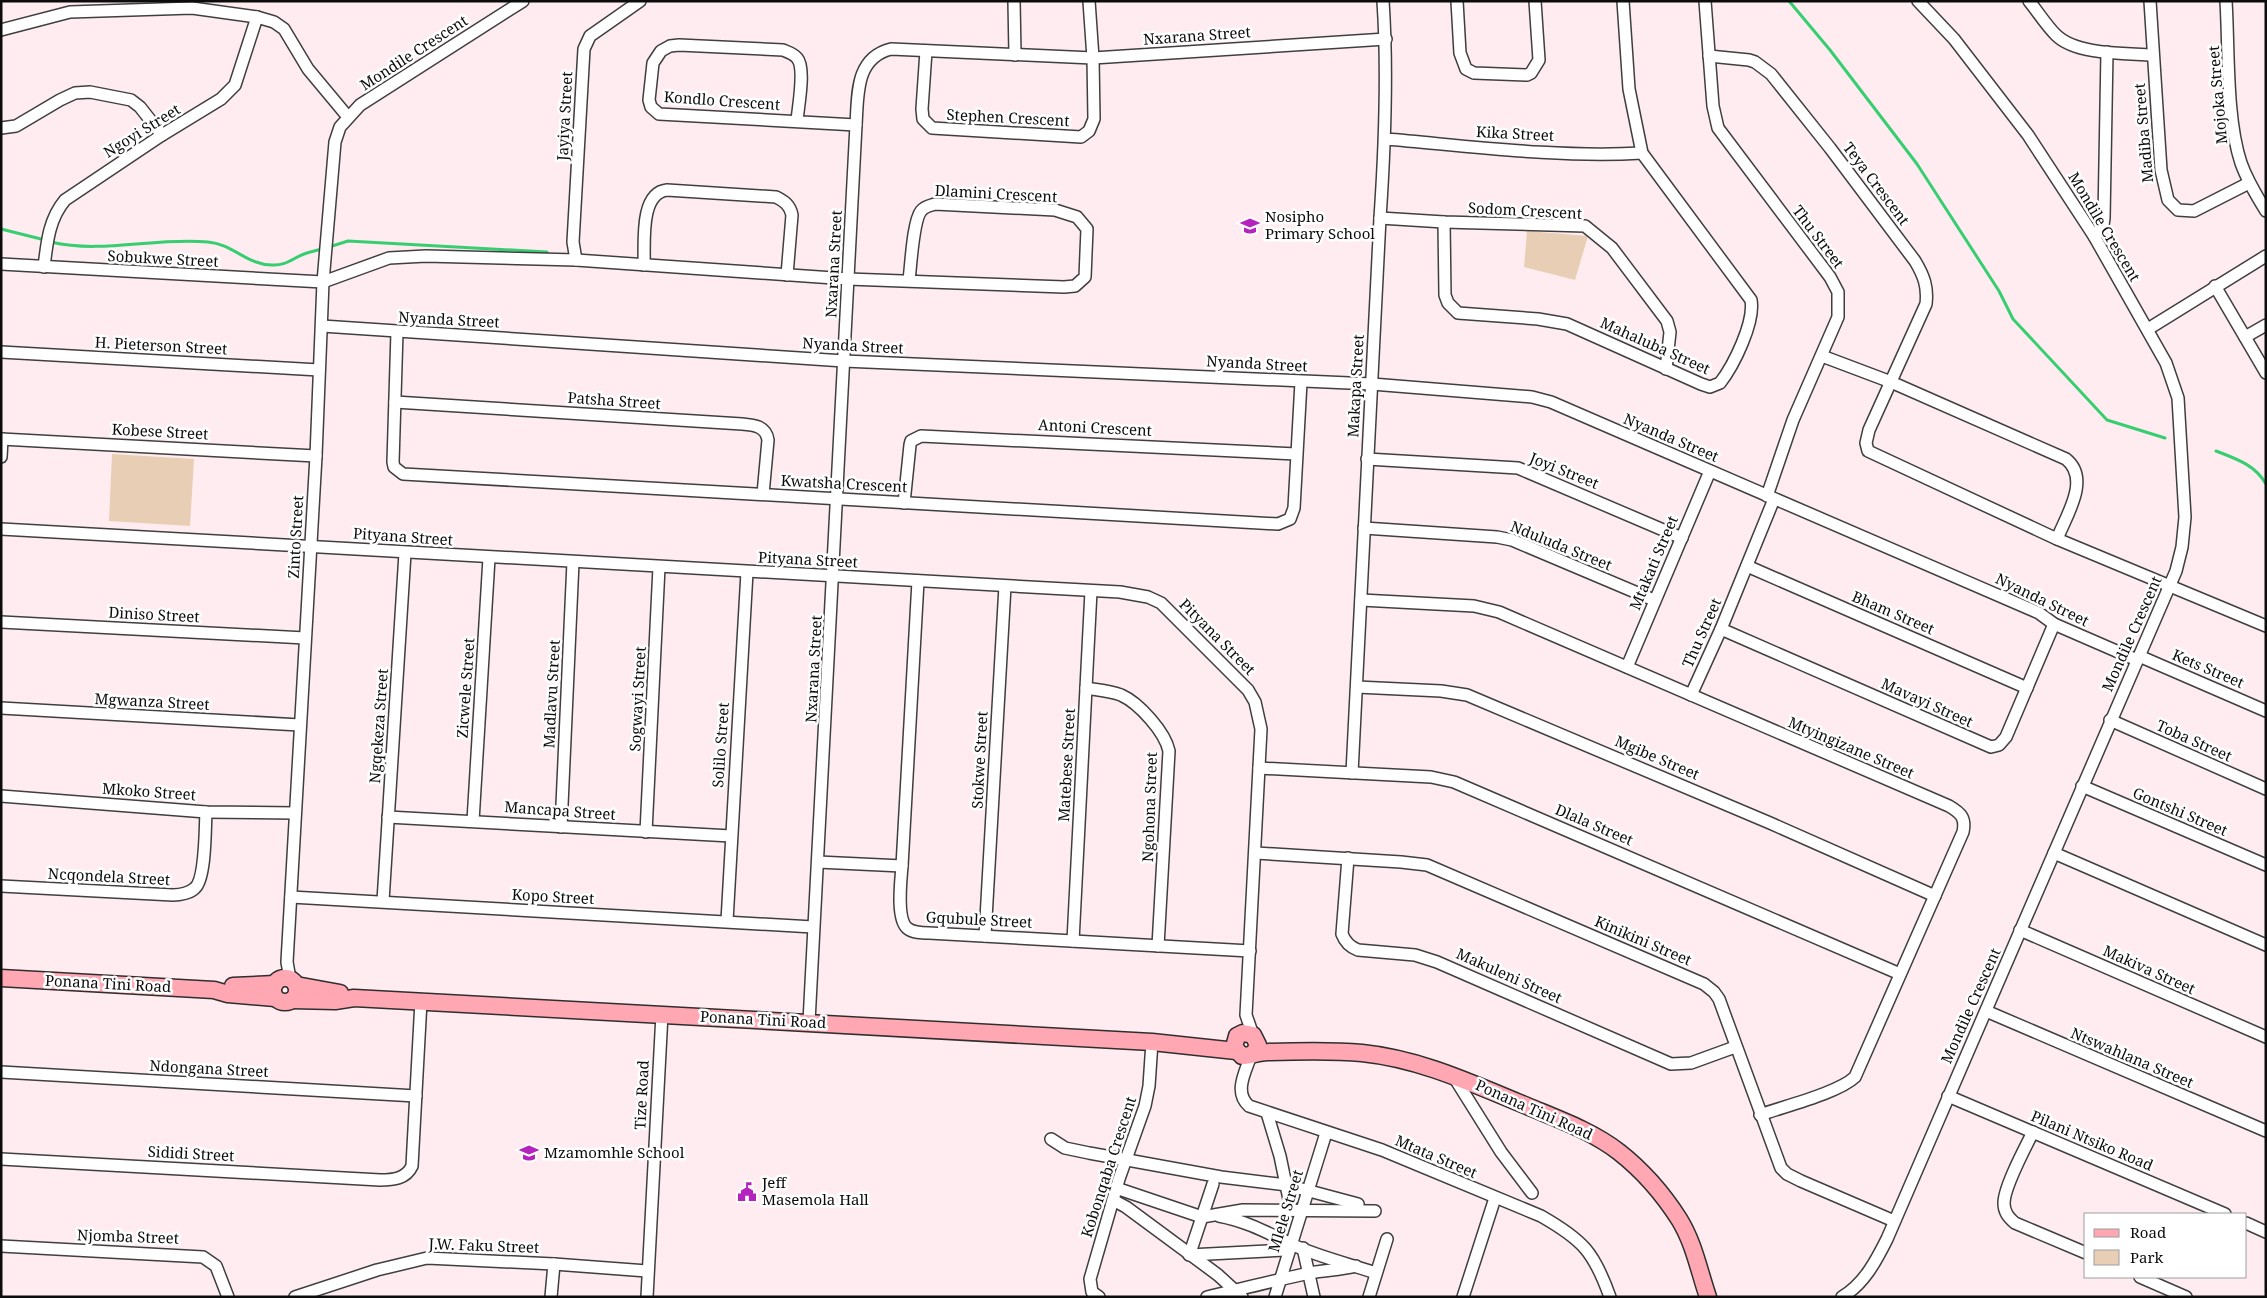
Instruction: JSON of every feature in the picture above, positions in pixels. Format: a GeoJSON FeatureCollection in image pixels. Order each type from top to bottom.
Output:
{"type":"FeatureCollection","features":[{"type":"Feature","properties":{"kind":"street","name":"Mondile Crescent"},"geometry":{"type":"LineString","coordinates":[[348,117],[360,105],[523,1]]}},
{"type":"Feature","properties":{"kind":"street","name":"Jayiya Street"},"geometry":{"type":"LineString","coordinates":[[576,260],[573,242],[584,49],[590,36],[640,1]]}},
{"type":"Feature","properties":{"kind":"street"},"geometry":{"type":"LineString","coordinates":[[1014,1],[1015,55]]}},
{"type":"Feature","properties":{"kind":"street","name":"Stephen Crescent"},"geometry":{"type":"LineString","coordinates":[[926,51],[922,109],[923,119],[932,128],[1081,137],[1092,126],[1094,119],[1093,58],[1089,1]]}},
{"type":"Feature","properties":{"kind":"street","name":"Makapa Street"},"geometry":{"type":"LineString","coordinates":[[1352,773],[1367,459],[1386,139],[1386,39],[1383,1]]}},
{"type":"Feature","properties":{"kind":"street"},"geometry":{"type":"LineString","coordinates":[[1457,1],[1460,53],[1463,66],[1474,74],[1527,76],[1539,60],[1536,1]]}},
{"type":"Feature","properties":{"kind":"street","name":"Mahaluba Street"},"geometry":{"type":"LineString","coordinates":[[1444,222],[1445,295],[1448,303],[1458,313],[1538,319],[1567,324],[1705,385],[1717,385],[1723,379],[1749,324],[1753,308],[1752,300],[1642,153],[1629,89],[1623,1]]}},
{"type":"Feature","properties":{"kind":"street","name":"Thu Street"},"geometry":{"type":"LineString","coordinates":[[1690,695],[1721,629],[1747,566],[1771,498],[1793,420],[1838,318],[1838,292],[1825,271],[1722,135],[1714,115],[1705,1]]}},
{"type":"Feature","properties":{"kind":"street"},"geometry":{"type":"LineString","coordinates":[[2029,1],[2055,35],[2069,44],[2107,52],[2152,55]]}},
{"type":"Feature","properties":{"kind":"street","name":"Madiba Street"},"geometry":{"type":"LineString","coordinates":[[2150,1],[2152,55],[2161,170],[2168,200],[2178,210],[2194,210],[2249,183]]}},
{"type":"Feature","properties":{"kind":"street","name":"Mojoka Street"},"geometry":{"type":"LineString","coordinates":[[2226,1],[2233,120],[2240,161],[2249,183],[2266,210]]}},
{"type":"Feature","properties":{"kind":"street","name":"Mondile Crescent"},"geometry":{"type":"LineString","coordinates":[[1842,1297],[1864,1278],[1876,1261],[1894,1221],[2169,586],[2179,559],[2184,536],[2185,517],[2178,398],[2166,363],[2094,236],[2028,135],[1954,39],[1919,2]]}},
{"type":"Feature","properties":{"kind":"street"},"geometry":{"type":"LineString","coordinates":[[1,30],[70,12],[192,8],[257,17],[274,22],[284,29],[308,69],[348,117]]}},
{"type":"Feature","properties":{"kind":"street","name":"Ngoyi Street"},"geometry":{"type":"LineString","coordinates":[[44,267],[51,225],[56,211],[65,200],[162,135],[221,99],[235,85],[257,17]]}},
{"type":"Feature","properties":{"kind":"street","name":"Nxarana Street"},"geometry":{"type":"LineString","coordinates":[[810,1022],[813,927],[834,576],[856,125],[860,76],[867,63],[876,55],[890,49],[1093,58],[1386,39]]}},
{"type":"Feature","properties":{"kind":"street","name":"Kondlo Crescent"},"geometry":{"type":"LineString","coordinates":[[797,121],[802,68],[797,57],[783,50],[670,46],[660,51],[654,59],[649,100],[655,112],[664,115],[856,125]]}},
{"type":"Feature","properties":{"kind":"street"},"geometry":{"type":"LineString","coordinates":[[2094,236],[2103,225],[2104,218],[2107,52]]}},
{"type":"Feature","properties":{"kind":"street","name":"Teya Crescent"},"geometry":{"type":"LineString","coordinates":[[1709,56],[1756,62],[1770,74],[1830,148],[1920,270],[1926,286],[1926,304],[1867,436],[1866,447],[1868,451],[2057,539],[2266,626]]}},
{"type":"Feature","properties":{"kind":"street"},"geometry":{"type":"LineString","coordinates":[[1,128],[16,126],[60,100],[76,93],[90,92],[131,100],[140,107],[162,135]]}},
{"type":"Feature","properties":{"kind":"street","name":"Zinto Street"},"geometry":{"type":"LineString","coordinates":[[285,987],[316,456],[323,282],[332,156],[340,127],[348,117]]}},
{"type":"Feature","properties":{"kind":"street","name":"Kika Street"},"geometry":{"type":"LineString","coordinates":[[1386,139],[1494,149],[1616,154],[1642,153]]}},
{"type":"Feature","properties":{"kind":"street"},"geometry":{"type":"LineString","coordinates":[[644,265],[646,212],[652,199],[663,190],[687,191],[776,197],[787,204],[792,215],[787,274]]}},
{"type":"Feature","properties":{"kind":"street","name":"Dlamini Crescent"},"geometry":{"type":"LineString","coordinates":[[848,279],[909,280],[1064,288],[1075,286],[1083,281],[1086,270],[1087,229],[1077,217],[1056,210],[935,204],[926,206],[922,209],[917,220],[909,280]]}},
{"type":"Feature","properties":{"kind":"street","name":"Sodom Crescent"},"geometry":{"type":"LineString","coordinates":[[1380,218],[1444,222],[1568,224],[1585,226],[1612,248],[1667,321],[1670,332],[1666,369]]}},
{"type":"Feature","properties":{"kind":"street"},"geometry":{"type":"LineString","coordinates":[[323,282],[374,263],[404,256],[576,260],[848,279]]}},
{"type":"Feature","properties":{"kind":"street"},"geometry":{"type":"LineString","coordinates":[[2148,329],[2266,256]]}},
{"type":"Feature","properties":{"kind":"street","name":"Sobukwe Street"},"geometry":{"type":"LineString","coordinates":[[1,264],[323,282]]}},
{"type":"Feature","properties":{"kind":"street"},"geometry":{"type":"LineString","coordinates":[[2215,286],[2266,373]]}},
{"type":"Feature","properties":{"kind":"street"},"geometry":{"type":"LineString","coordinates":[[2245,337],[2266,325]]}},
{"type":"Feature","properties":{"kind":"street","name":"Nyanda Street"},"geometry":{"type":"LineString","coordinates":[[322,326],[844,361],[1372,384],[1542,398],[2039,612],[2054,624],[2138,658]]}},
{"type":"Feature","properties":{"kind":"street","name":"Kwatsha Crescent"},"geometry":{"type":"LineString","coordinates":[[397,332],[393,462],[394,467],[403,474],[1278,524],[1286,522],[1293,514],[1301,382]]}},
{"type":"Feature","properties":{"kind":"street","name":"H. Pieterson Street"},"geometry":{"type":"LineString","coordinates":[[1,352],[319,370]]}},
{"type":"Feature","properties":{"kind":"street"},"geometry":{"type":"LineString","coordinates":[[1822,356],[1891,382],[2054,452],[2071,463],[2077,476],[2077,490],[2057,539]]}},
{"type":"Feature","properties":{"kind":"street","name":"Patsha Street"},"geometry":{"type":"LineString","coordinates":[[395,402],[758,426],[767,434],[768,440],[763,494]]}},
{"type":"Feature","properties":{"kind":"street","name":"Antoni Crescent"},"geometry":{"type":"LineString","coordinates":[[904,502],[911,441],[917,437],[930,435],[1296,454]]}},
{"type":"Feature","properties":{"kind":"street"},"geometry":{"type":"LineString","coordinates":[[1,458],[2,439]]}},
{"type":"Feature","properties":{"kind":"street","name":"Kobese Street"},"geometry":{"type":"LineString","coordinates":[[2,439],[316,456]]}},
{"type":"Feature","properties":{"kind":"street","name":"Joyi Street"},"geometry":{"type":"LineString","coordinates":[[1367,459],[1518,468],[1682,538]]}},
{"type":"Feature","properties":{"kind":"street","name":"Mtakati Street"},"geometry":{"type":"LineString","coordinates":[[1627,667],[1710,471]]}},
{"type":"Feature","properties":{"kind":"street","name":"Nduluda Street"},"geometry":{"type":"LineString","coordinates":[[1364,528],[1497,537],[1512,540],[1654,600]]}},
{"type":"Feature","properties":{"kind":"street","name":"Pityana Street"},"geometry":{"type":"LineString","coordinates":[[1,530],[1091,591],[1134,594],[1161,603],[1240,681],[1255,702],[1258,713],[1261,729],[1245,1044]]}},
{"type":"Feature","properties":{"kind":"street","name":"Ngqekeza Street"},"geometry":{"type":"LineString","coordinates":[[383,901],[404,553]]}},
{"type":"Feature","properties":{"kind":"street","name":"Zicwele Street"},"geometry":{"type":"LineString","coordinates":[[473,821],[489,558]]}},
{"type":"Feature","properties":{"kind":"street","name":"Madlavu Street"},"geometry":{"type":"LineString","coordinates":[[561,826],[573,562]]}},
{"type":"Feature","properties":{"kind":"street","name":"Bham Street"},"geometry":{"type":"LineString","coordinates":[[1747,566],[2027,688]]}},
{"type":"Feature","properties":{"kind":"street","name":"Sogwayi Street"},"geometry":{"type":"LineString","coordinates":[[646,832],[659,567]]}},
{"type":"Feature","properties":{"kind":"street","name":"Solilo Street"},"geometry":{"type":"LineString","coordinates":[[727,921],[747,572]]}},
{"type":"Feature","properties":{"kind":"street","name":"Gqubule Street"},"geometry":{"type":"LineString","coordinates":[[918,581],[902,866],[901,918],[909,929],[929,933],[1250,951]]}},
{"type":"Feature","properties":{"kind":"street","name":"Stokwe Street"},"geometry":{"type":"LineString","coordinates":[[985,936],[1005,586]]}},
{"type":"Feature","properties":{"kind":"street","name":"Matebese Street"},"geometry":{"type":"LineString","coordinates":[[1073,941],[1091,591]]}},
{"type":"Feature","properties":{"kind":"street","name":"Mtyingizane Street"},"geometry":{"type":"LineString","coordinates":[[1361,600],[1465,606],[1492,610],[1949,806],[1962,814],[1965,822],[1963,832],[1855,1077],[1846,1084],[1834,1089],[1760,1115]]}},
{"type":"Feature","properties":{"kind":"street","name":"Diniso Street"},"geometry":{"type":"LineString","coordinates":[[1,622],[305,638]]}},
{"type":"Feature","properties":{"kind":"street","name":"Mavayi Street"},"geometry":{"type":"LineString","coordinates":[[1721,629],[1991,746],[1999,745],[2006,737],[2054,624]]}},
{"type":"Feature","properties":{"kind":"street","name":"Kets Street"},"geometry":{"type":"LineString","coordinates":[[2138,658],[2266,711]]}},
{"type":"Feature","properties":{"kind":"street","name":"Mgibe Street"},"geometry":{"type":"LineString","coordinates":[[1357,687],[1441,691],[1468,695],[1770,823],[1935,896]]}},
{"type":"Feature","properties":{"kind":"street","name":"Ngohona Street"},"geometry":{"type":"LineString","coordinates":[[1086,688],[1115,693],[1128,700],[1157,728],[1167,742],[1169,751],[1158,946]]}},
{"type":"Feature","properties":{"kind":"street","name":"Mgwanza Street"},"geometry":{"type":"LineString","coordinates":[[1,708],[300,725]]}},
{"type":"Feature","properties":{"kind":"street","name":"Toba Street"},"geometry":{"type":"LineString","coordinates":[[2110,720],[2266,789]]}},
{"type":"Feature","properties":{"kind":"street","name":"Dlala Street"},"geometry":{"type":"LineString","coordinates":[[1259,768],[1438,778],[1454,782],[1900,974]]}},
{"type":"Feature","properties":{"kind":"street","name":"Gontshi Street"},"geometry":{"type":"LineString","coordinates":[[2082,786],[2266,865]]}},
{"type":"Feature","properties":{"kind":"street","name":"Mkoko Street"},"geometry":{"type":"LineString","coordinates":[[1,796],[206,812],[296,813]]}},
{"type":"Feature","properties":{"kind":"street","name":"Ncqondela Street"},"geometry":{"type":"LineString","coordinates":[[1,886],[173,895],[188,892],[195,889],[201,877],[206,812]]}},
{"type":"Feature","properties":{"kind":"street","name":"Mancapa Street"},"geometry":{"type":"LineString","coordinates":[[388,817],[731,836]]}},
{"type":"Feature","properties":{"kind":"street","name":"Kinikini Street"},"geometry":{"type":"LineString","coordinates":[[1256,852],[1414,863],[1441,870],[1695,979],[1714,992],[1777,1160],[1787,1174],[1894,1221]]}},
{"type":"Feature","properties":{"kind":"street"},"geometry":{"type":"LineString","coordinates":[[2054,853],[2266,945]]}},
{"type":"Feature","properties":{"kind":"street","name":"Makuleni Street"},"geometry":{"type":"LineString","coordinates":[[1348,858],[1342,934],[1344,940],[1352,948],[1415,955],[1436,962],[1671,1064],[1691,1063],[1736,1047]]}},
{"type":"Feature","properties":{"kind":"street"},"geometry":{"type":"LineString","coordinates":[[818,862],[902,866]]}},
{"type":"Feature","properties":{"kind":"street","name":"Kopo Street"},"geometry":{"type":"LineString","coordinates":[[291,897],[813,927]]}},
{"type":"Feature","properties":{"kind":"street","name":"Makiva Street"},"geometry":{"type":"LineString","coordinates":[[2020,930],[2266,1038]]}},
{"type":"Feature","properties":{"kind":"street","name":"Ponana Tini Road"},"geometry":{"type":"LineString","coordinates":[[1,978],[214,990],[228,994],[285,987],[354,998],[1152,1042],[1245,1044],[1311,1051],[1363,1053],[1402,1059],[1452,1075],[1566,1123],[1600,1139],[1618,1152],[1654,1186],[1680,1220],[1716,1297]]}},
{"type":"Feature","properties":{"kind":"street","name":"Sididi Street"},"geometry":{"type":"LineString","coordinates":[[1,1159],[380,1180],[404,1176],[412,1166],[421,1001]]}},
{"type":"Feature","properties":{"kind":"street","name":"Ntswahlana Street"},"geometry":{"type":"LineString","coordinates":[[1986,1011],[2266,1131]]}},
{"type":"Feature","properties":{"kind":"street","name":"Tize Road"},"geometry":{"type":"LineString","coordinates":[[647,1297],[662,1014]]}},
{"type":"Feature","properties":{"kind":"street","name":"Kobonqaba Crescent"},"geometry":{"type":"LineString","coordinates":[[1099,1297],[1092,1292],[1090,1279],[1116,1188],[1148,1094],[1152,1042]]}},
{"type":"Feature","properties":{"kind":"street","name":"Mtata Street"},"geometry":{"type":"LineString","coordinates":[[1245,1044],[1241,1090],[1243,1099],[1249,1106],[1382,1150],[1541,1216],[1580,1241],[1596,1261],[1610,1297]]}},
{"type":"Feature","properties":{"kind":"street","name":"Ndongana Street"},"geometry":{"type":"LineString","coordinates":[[1,1072],[416,1096]]}},
{"type":"Feature","properties":{"kind":"street"},"geometry":{"type":"LineString","coordinates":[[1452,1075],[1501,1152],[1532,1193]]}},
{"type":"Feature","properties":{"kind":"street","name":"Pilani Ntsiko Road"},"geometry":{"type":"LineString","coordinates":[[1948,1096],[2224,1213]]}},
{"type":"Feature","properties":{"kind":"street"},"geometry":{"type":"LineString","coordinates":[[1267,1113],[1287,1185],[1297,1209]]}},
{"type":"Feature","properties":{"kind":"street"},"geometry":{"type":"LineString","coordinates":[[2033,1132],[2006,1190],[2004,1203],[2006,1214],[2015,1223],[2084,1252]]}},
{"type":"Feature","properties":{"kind":"street","name":"Mlele Street"},"geometry":{"type":"LineString","coordinates":[[1275,1297],[1280,1279],[1295,1247],[1297,1209],[1308,1190],[1326,1133]]}},
{"type":"Feature","properties":{"kind":"street"},"geometry":{"type":"LineString","coordinates":[[1051,1139],[1065,1148],[1221,1177],[1287,1185],[1358,1204]]}},
{"type":"Feature","properties":{"kind":"street"},"geometry":{"type":"LineString","coordinates":[[1189,1252],[1206,1216],[1213,1184]]}},
{"type":"Feature","properties":{"kind":"street"},"geometry":{"type":"LineString","coordinates":[[1116,1188],[1206,1216],[1249,1224],[1273,1233],[1295,1247],[1376,1273]]}},
{"type":"Feature","properties":{"kind":"street"},"geometry":{"type":"LineString","coordinates":[[1463,1297],[1495,1198]]}},
{"type":"Feature","properties":{"kind":"street"},"geometry":{"type":"LineString","coordinates":[[1113,1200],[1126,1207],[1189,1252],[1238,1294]]}},
{"type":"Feature","properties":{"kind":"street"},"geometry":{"type":"LineString","coordinates":[[1206,1216],[1243,1210],[1375,1211]]}},
{"type":"Feature","properties":{"kind":"street"},"geometry":{"type":"LineString","coordinates":[[2247,1223],[2266,1232]]}},
{"type":"Feature","properties":{"kind":"street"},"geometry":{"type":"LineString","coordinates":[[1369,1297],[1387,1239]]}},
{"type":"Feature","properties":{"kind":"street","name":"Njomba Street"},"geometry":{"type":"LineString","coordinates":[[1,1246],[203,1257],[216,1266],[228,1297]]}},
{"type":"Feature","properties":{"kind":"street"},"geometry":{"type":"LineString","coordinates":[[1189,1252],[1285,1250],[1295,1247]]}},
{"type":"Feature","properties":{"kind":"street"},"geometry":{"type":"LineString","coordinates":[[1295,1247],[1308,1274],[1314,1297]]}},
{"type":"Feature","properties":{"kind":"street","name":"J.W. Faku Street"},"geometry":{"type":"LineString","coordinates":[[295,1297],[377,1270],[427,1258],[554,1264],[647,1272]]}},
{"type":"Feature","properties":{"kind":"street","name":"Ponana Tini Road"},"geometry":{"type":"LineString","coordinates":[[1699,1263],[1708,1297]]}},
{"type":"Feature","properties":{"kind":"street"},"geometry":{"type":"LineString","coordinates":[[552,1297],[554,1264]]}},
{"type":"Feature","properties":{"kind":"street"},"geometry":{"type":"LineString","coordinates":[[1207,1297],[1238,1294],[1280,1279],[1356,1266]]}},
{"type":"Feature","properties":{"kind":"street"},"geometry":{"type":"LineString","coordinates":[[2142,1278],[2165,1293],[2186,1297]]}},
{"type":"Feature","properties":{"kind":"green space"},"geometry":{"type":"Polygon","coordinates":[[[1527,231],[1588,236],[1575,280],[1524,267],[1527,231]]]}},
{"type":"Feature","properties":{"kind":"green space"},"geometry":{"type":"Polygon","coordinates":[[[112,454],[194,459],[190,526],[109,521],[112,454]]]}},
{"type":"Feature","properties":{"kind":"waterway"},"geometry":{"type":"LineString","coordinates":[[1789,1],[1830,50],[1917,164],[1999,291],[2013,319],[2107,420],[2165,438]]}},
{"type":"Feature","properties":{"kind":"waterway"},"geometry":{"type":"LineString","coordinates":[[1,229],[45,240]]}},
{"type":"Feature","properties":{"kind":"waterway"},"geometry":{"type":"LineString","coordinates":[[51,242],[90,246],[188,241],[208,242],[225,246],[255,262],[272,265],[285,263],[304,254],[323,249]]}},
{"type":"Feature","properties":{"kind":"waterway"},"geometry":{"type":"LineString","coordinates":[[329,247],[348,241],[547,252]]}},
{"type":"Feature","properties":{"kind":"waterway"},"geometry":{"type":"LineString","coordinates":[[2216,451],[2251,467],[2262,477],[2266,484]]}},
{"type":"Feature","properties":{"kind":"place","name":"Nosipho Primary School"},"geometry":{"type":"Point","coordinates":[1250,226]}},
{"type":"Feature","properties":{"kind":"place","name":"Mzamomhle School"},"geometry":{"type":"Point","coordinates":[529,1153]}},
{"type":"Feature","properties":{"kind":"place","name":"Jeff Masemola Hall"},"geometry":{"type":"Point","coordinates":[747,1192]}}]}
